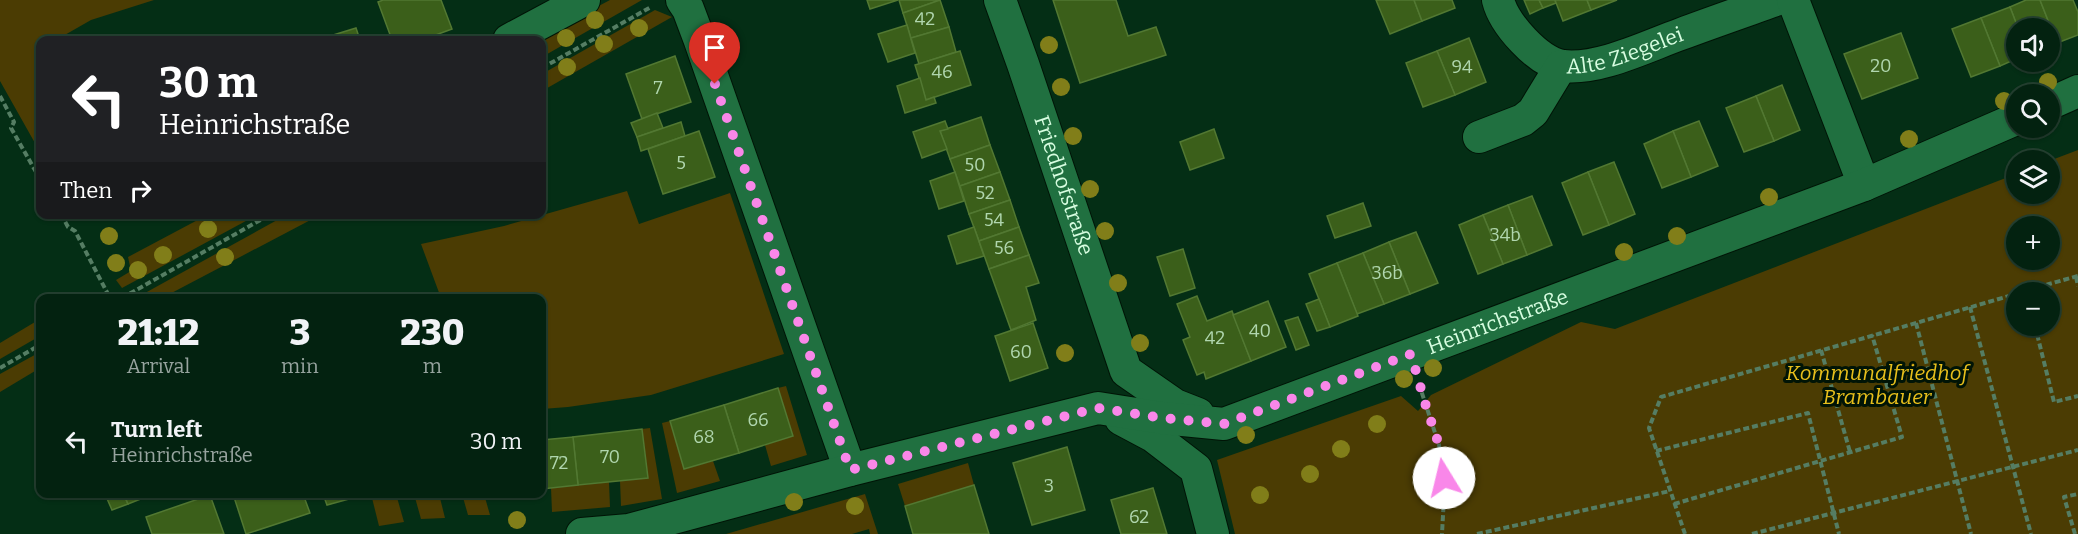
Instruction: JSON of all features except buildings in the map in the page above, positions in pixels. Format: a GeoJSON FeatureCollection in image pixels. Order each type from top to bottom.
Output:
{"type":"FeatureCollection","features":[{"type":"Feature","properties":{"kind":"street"},"geometry":{"type":"LineString","coordinates":[[516,36],[584,0]]}},
{"type":"Feature","properties":{"kind":"street","name":"Friedhofstraße"},"geometry":{"type":"LineString","coordinates":[[1000,0],[1125,371]]}},
{"type":"Feature","properties":{"kind":"street","name":"Alte Ziegelei"},"geometry":{"type":"LineString","coordinates":[[1498,0],[1511,27],[1534,51],[1561,66],[1587,66],[1618,57],[1776,0]]}},
{"type":"Feature","properties":{"kind":"street"},"geometry":{"type":"LineString","coordinates":[[1793,0],[1864,185]]}},
{"type":"Feature","properties":{"kind":"street"},"geometry":{"type":"LineString","coordinates":[[667,3],[688,9],[850,470]]}},
{"type":"Feature","properties":{"kind":"street"},"geometry":{"type":"LineString","coordinates":[[1479,137],[1523,120],[1533,112],[1561,66]]}},
{"type":"Feature","properties":{"kind":"street"},"geometry":{"type":"LineString","coordinates":[[2060,99],[2078,92]]}},
{"type":"Feature","properties":{"kind":"street","name":"Heinrichstraße"},"geometry":{"type":"LineString","coordinates":[[582,534],[629,530],[850,470],[1098,408],[1162,418],[1224,424],[1864,185],[2006,122]]}},
{"type":"Feature","properties":{"kind":"street"},"geometry":{"type":"LineString","coordinates":[[1196,468],[1224,424],[1175,405],[1125,371],[1098,408],[1153,436],[1196,468],[1213,534]]}},
{"type":"Feature","properties":{"kind":"path"},"geometry":{"type":"LineString","coordinates":[[546,66],[667,3]]}},
{"type":"Feature","properties":{"kind":"path"},"geometry":{"type":"LineString","coordinates":[[0,96],[14,122],[11,128],[36,172]]}},
{"type":"Feature","properties":{"kind":"path"},"geometry":{"type":"LineString","coordinates":[[64,219],[68,227],[75,231],[108,294]]}},
{"type":"Feature","properties":{"kind":"path"},"geometry":{"type":"LineString","coordinates":[[129,294],[262,219]]}},
{"type":"Feature","properties":{"kind":"path"},"geometry":{"type":"LineString","coordinates":[[2058,282],[2077,276],[2078,286]]}},
{"type":"Feature","properties":{"kind":"path"},"geometry":{"type":"LineString","coordinates":[[1685,534],[1649,428],[1661,397],[2006,296]]}},
{"type":"Feature","properties":{"kind":"path"},"geometry":{"type":"LineString","coordinates":[[1970,307],[2031,534]]}},
{"type":"Feature","properties":{"kind":"path"},"geometry":{"type":"LineString","coordinates":[[1916,323],[1971,534]]}},
{"type":"Feature","properties":{"kind":"path"},"geometry":{"type":"LineString","coordinates":[[1674,504],[1902,436],[1872,335]]}},
{"type":"Feature","properties":{"kind":"path"},"geometry":{"type":"LineString","coordinates":[[2038,336],[2054,402],[2078,396]]}},
{"type":"Feature","properties":{"kind":"path"},"geometry":{"type":"LineString","coordinates":[[0,368],[36,347]]}},
{"type":"Feature","properties":{"kind":"path"},"geometry":{"type":"LineString","coordinates":[[1821,350],[1850,452]]}},
{"type":"Feature","properties":{"kind":"path"},"geometry":{"type":"LineString","coordinates":[[1411,354],[1439,445],[1444,478],[1442,534]]}},
{"type":"Feature","properties":{"kind":"path"},"geometry":{"type":"LineString","coordinates":[[1656,451],[1808,412],[1839,534]]}},
{"type":"Feature","properties":{"kind":"path"},"geometry":{"type":"LineString","coordinates":[[1752,534],[2078,450]]}},
{"type":"Feature","properties":{"kind":"path"},"geometry":{"type":"LineString","coordinates":[[1477,534],[1670,491]]}},
{"type":"Feature","properties":{"kind":"path"},"geometry":{"type":"LineString","coordinates":[[2075,534],[2064,497],[2078,494]]}},
{"type":"Feature","properties":{"kind":"green space"},"geometry":{"type":"Polygon","coordinates":[[[0,0],[154,0],[91,20],[63,36],[36,36],[36,145],[0,81],[0,0]]]}},
{"type":"Feature","properties":{"kind":"green space"},"geometry":{"type":"Polygon","coordinates":[[[610,0],[642,0],[546,55],[546,36],[542,36],[610,0]]]}},
{"type":"Feature","properties":{"kind":"green space"},"geometry":{"type":"Polygon","coordinates":[[[655,10],[672,17],[546,89],[546,72],[655,10]]]}},
{"type":"Feature","properties":{"kind":"green space","name":"Kommunalfriedhof Brambauer"},"geometry":{"type":"Polygon","coordinates":[[[2078,150],[2078,534],[1235,534],[1217,460],[1401,396],[1418,411],[1431,395],[1581,322],[1615,329],[2006,178],[2006,204],[2060,204],[2060,157],[2078,150]]]}},
{"type":"Feature","properties":{"kind":"green space"},"geometry":{"type":"Polygon","coordinates":[[[627,191],[639,224],[730,193],[784,354],[651,395],[546,409],[546,294],[440,294],[421,244],[529,219],[546,219],[546,214],[627,191]]]}},
{"type":"Feature","properties":{"kind":"green space"},"geometry":{"type":"Polygon","coordinates":[[[199,219],[250,219],[122,288],[116,280],[131,271],[128,257],[199,219]]]}},
{"type":"Feature","properties":{"kind":"green space"},"geometry":{"type":"Polygon","coordinates":[[[279,219],[312,219],[170,294],[143,294],[279,219]]]}},
{"type":"Feature","properties":{"kind":"green space"},"geometry":{"type":"Polygon","coordinates":[[[36,321],[36,338],[0,359],[0,343],[36,321]]]}},
{"type":"Feature","properties":{"kind":"green space"},"geometry":{"type":"Polygon","coordinates":[[[36,354],[36,370],[0,392],[0,374],[36,354]]]}},
{"type":"Feature","properties":{"kind":"green space"},"geometry":{"type":"Polygon","coordinates":[[[786,386],[807,455],[771,466],[765,445],[793,436],[778,388],[786,386]]]}},
{"type":"Feature","properties":{"kind":"green space"},"geometry":{"type":"Polygon","coordinates":[[[670,421],[684,469],[713,461],[720,481],[677,493],[662,423],[670,421]]]}},
{"type":"Feature","properties":{"kind":"green space"},"geometry":{"type":"Polygon","coordinates":[[[650,428],[662,499],[621,506],[620,481],[648,477],[642,429],[650,428]]]}},
{"type":"Feature","properties":{"kind":"green space"},"geometry":{"type":"Polygon","coordinates":[[[968,463],[974,485],[905,506],[898,484],[968,463]]]}},
{"type":"Feature","properties":{"kind":"green space"},"geometry":{"type":"Polygon","coordinates":[[[609,482],[610,507],[552,512],[551,488],[609,482]]]}},
{"type":"Feature","properties":{"kind":"green space"},"geometry":{"type":"Polygon","coordinates":[[[865,494],[878,534],[870,534],[869,529],[852,534],[726,534],[865,494]]]}},
{"type":"Feature","properties":{"kind":"green space"},"geometry":{"type":"Polygon","coordinates":[[[372,498],[397,498],[404,522],[379,526],[372,498]]]}},
{"type":"Feature","properties":{"kind":"green space"},"geometry":{"type":"Polygon","coordinates":[[[415,498],[440,498],[445,518],[421,519],[415,498]]]}},
{"type":"Feature","properties":{"kind":"green space"},"geometry":{"type":"Polygon","coordinates":[[[463,498],[485,498],[490,515],[468,515],[463,498]]]}},
{"type":"Feature","properties":{"kind":"route"},"geometry":{"type":"LineString","coordinates":[[715,84],[850,470],[1098,408],[1162,418],[1224,424],[1411,354],[1439,445],[1444,478]]}}]}
